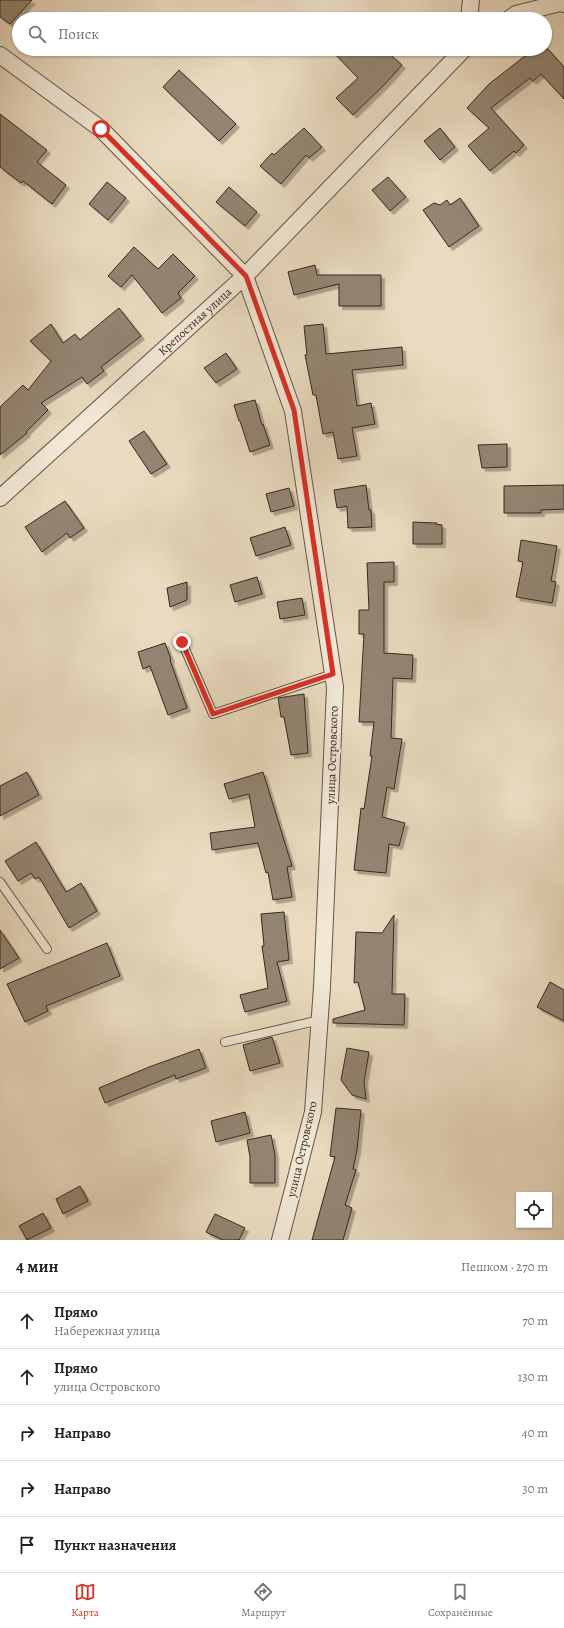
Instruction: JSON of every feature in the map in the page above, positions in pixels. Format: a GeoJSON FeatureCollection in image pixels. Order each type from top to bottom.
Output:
{"type":"FeatureCollection","features":[{"type":"Feature","properties":{"kind":"street"},"geometry":{"type":"LineString","coordinates":[[470,12],[471,0]]}},
{"type":"Feature","properties":{"kind":"street"},"geometry":{"type":"LineString","coordinates":[[524,12],[560,3],[564,4]]}},
{"type":"Feature","properties":{"kind":"street"},"geometry":{"type":"LineString","coordinates":[[0,56],[101,129],[246,276]]}},
{"type":"Feature","properties":{"kind":"street","name":"Крепостная улица"},"geometry":{"type":"LineString","coordinates":[[0,498],[246,276],[457,56]]}},
{"type":"Feature","properties":{"kind":"street","name":"улица Островского"},"geometry":{"type":"LineString","coordinates":[[246,276],[294,410],[335,695],[320,1020],[313,1112],[280,1240]]}},
{"type":"Feature","properties":{"kind":"lane"},"geometry":{"type":"LineString","coordinates":[[182,642],[213,714],[333,674]]}},
{"type":"Feature","properties":{"kind":"lane"},"geometry":{"type":"LineString","coordinates":[[0,882],[47,949]]}},
{"type":"Feature","properties":{"kind":"lane"},"geometry":{"type":"LineString","coordinates":[[225,1042],[320,1020]]}},
{"type":"Feature","properties":{"kind":"building"},"geometry":{"type":"Polygon","coordinates":[[[0,0],[32,0],[21,12],[12,12],[12,22],[10,24],[0,17],[0,0]]]}},
{"type":"Feature","properties":{"kind":"building"},"geometry":{"type":"Polygon","coordinates":[[[552,54],[564,67],[564,99],[541,74],[533,81],[530,78],[491,108],[524,145],[516,153],[514,151],[490,171],[468,146],[489,128],[467,108],[489,84],[525,56],[552,56],[552,54]]]}},
{"type":"Feature","properties":{"kind":"building"},"geometry":{"type":"Polygon","coordinates":[[[337,56],[392,56],[402,65],[353,115],[336,98],[358,78],[337,56]]]}},
{"type":"Feature","properties":{"kind":"building"},"geometry":{"type":"Polygon","coordinates":[[[179,70],[236,124],[219,141],[163,87],[179,70]]]}},
{"type":"Feature","properties":{"kind":"building"},"geometry":{"type":"Polygon","coordinates":[[[0,114],[47,150],[37,162],[66,185],[52,204],[23,181],[21,183],[0,167],[0,114]]]}},
{"type":"Feature","properties":{"kind":"building"},"geometry":{"type":"Polygon","coordinates":[[[304,128],[322,147],[309,158],[306,155],[281,184],[260,166],[272,153],[274,155],[304,128]]]}},
{"type":"Feature","properties":{"kind":"building"},"geometry":{"type":"Polygon","coordinates":[[[440,128],[455,147],[440,160],[424,141],[440,128]]]}},
{"type":"Feature","properties":{"kind":"building"},"geometry":{"type":"Polygon","coordinates":[[[388,177],[406,197],[390,211],[372,190],[388,177]]]}},
{"type":"Feature","properties":{"kind":"building"},"geometry":{"type":"Polygon","coordinates":[[[107,182],[126,198],[108,220],[89,204],[107,182]]]}},
{"type":"Feature","properties":{"kind":"building"},"geometry":{"type":"Polygon","coordinates":[[[229,187],[257,212],[245,226],[216,202],[229,187]]]}},
{"type":"Feature","properties":{"kind":"building"},"geometry":{"type":"Polygon","coordinates":[[[460,198],[479,226],[449,247],[423,210],[434,203],[440,205],[447,200],[450,205],[460,198]]]}},
{"type":"Feature","properties":{"kind":"building"},"geometry":{"type":"Polygon","coordinates":[[[134,247],[158,269],[173,254],[195,276],[178,293],[181,298],[162,313],[132,275],[121,287],[108,276],[134,247]]]}},
{"type":"Feature","properties":{"kind":"building"},"geometry":{"type":"Polygon","coordinates":[[[315,265],[317,275],[381,275],[381,306],[339,306],[339,284],[294,295],[288,272],[315,265]]]}},
{"type":"Feature","properties":{"kind":"building"},"geometry":{"type":"Polygon","coordinates":[[[119,308],[141,336],[101,367],[104,371],[87,384],[82,377],[41,403],[48,410],[26,432],[27,433],[0,455],[0,407],[23,385],[28,390],[51,361],[30,341],[51,324],[63,343],[75,334],[80,340],[119,308]]]}},
{"type":"Feature","properties":{"kind":"building"},"geometry":{"type":"Polygon","coordinates":[[[323,324],[326,354],[402,347],[403,365],[352,370],[357,406],[371,403],[375,424],[352,428],[357,456],[338,459],[333,432],[323,434],[316,395],[313,395],[305,355],[307,355],[304,326],[323,324]]]}},
{"type":"Feature","properties":{"kind":"building"},"geometry":{"type":"Polygon","coordinates":[[[226,353],[237,369],[216,383],[204,368],[226,353]]]}},
{"type":"Feature","properties":{"kind":"building"},"geometry":{"type":"Polygon","coordinates":[[[255,400],[262,425],[263,424],[270,445],[250,452],[234,405],[255,400]]]}},
{"type":"Feature","properties":{"kind":"building"},"geometry":{"type":"Polygon","coordinates":[[[144,431],[167,464],[151,474],[129,441],[144,431]]]}},
{"type":"Feature","properties":{"kind":"building"},"geometry":{"type":"Polygon","coordinates":[[[507,444],[507,467],[482,468],[478,445],[507,444]]]}},
{"type":"Feature","properties":{"kind":"building"},"geometry":{"type":"Polygon","coordinates":[[[366,485],[369,510],[371,510],[372,527],[348,528],[347,506],[337,508],[334,490],[366,485]]]}},
{"type":"Feature","properties":{"kind":"building"},"geometry":{"type":"Polygon","coordinates":[[[564,485],[564,509],[541,510],[541,513],[504,513],[504,486],[564,485]]]}},
{"type":"Feature","properties":{"kind":"building"},"geometry":{"type":"Polygon","coordinates":[[[289,488],[294,506],[271,512],[266,494],[289,488]]]}},
{"type":"Feature","properties":{"kind":"building"},"geometry":{"type":"Polygon","coordinates":[[[65,501],[84,528],[70,538],[67,533],[42,552],[25,527],[65,501]]]}},
{"type":"Feature","properties":{"kind":"building"},"geometry":{"type":"Polygon","coordinates":[[[413,522],[437,523],[436,524],[442,525],[442,544],[413,544],[413,522]]]}},
{"type":"Feature","properties":{"kind":"building"},"geometry":{"type":"Polygon","coordinates":[[[285,527],[291,545],[256,556],[250,538],[285,527]]]}},
{"type":"Feature","properties":{"kind":"building"},"geometry":{"type":"Polygon","coordinates":[[[521,540],[557,546],[551,581],[556,582],[552,603],[516,597],[523,562],[518,561],[521,540]]]}},
{"type":"Feature","properties":{"kind":"building"},"geometry":{"type":"Polygon","coordinates":[[[394,562],[394,582],[384,582],[384,653],[413,655],[412,679],[393,678],[391,738],[402,739],[394,789],[387,787],[382,817],[405,823],[399,846],[389,844],[386,873],[354,870],[361,808],[364,809],[372,756],[370,756],[374,722],[359,722],[364,634],[359,634],[359,610],[369,610],[367,563],[394,562]]]}},
{"type":"Feature","properties":{"kind":"building"},"geometry":{"type":"Polygon","coordinates":[[[257,577],[262,594],[235,602],[230,585],[257,577]]]}},
{"type":"Feature","properties":{"kind":"building"},"geometry":{"type":"Polygon","coordinates":[[[187,582],[187,600],[170,607],[167,588],[187,582]]]}},
{"type":"Feature","properties":{"kind":"building"},"geometry":{"type":"Polygon","coordinates":[[[302,598],[305,615],[280,619],[277,602],[302,598]]]}},
{"type":"Feature","properties":{"kind":"building"},"geometry":{"type":"Polygon","coordinates":[[[165,643],[187,708],[168,715],[150,666],[143,669],[138,652],[165,643]]]}},
{"type":"Feature","properties":{"kind":"building"},"geometry":{"type":"Polygon","coordinates":[[[304,694],[308,753],[291,755],[284,717],[281,717],[278,698],[304,694]]]}},
{"type":"Feature","properties":{"kind":"building"},"geometry":{"type":"Polygon","coordinates":[[[27,772],[39,795],[0,816],[0,786],[27,772]]]}},
{"type":"Feature","properties":{"kind":"building"},"geometry":{"type":"Polygon","coordinates":[[[263,772],[292,866],[287,867],[292,897],[273,900],[268,872],[266,873],[258,843],[212,850],[210,833],[255,827],[249,794],[229,799],[224,784],[263,772]]]}},
{"type":"Feature","properties":{"kind":"building"},"geometry":{"type":"Polygon","coordinates":[[[36,842],[66,892],[81,883],[97,911],[69,928],[39,877],[35,879],[31,873],[18,881],[5,861],[36,842]]]}},
{"type":"Feature","properties":{"kind":"building"},"geometry":{"type":"Polygon","coordinates":[[[284,912],[289,960],[277,962],[287,1001],[245,1012],[240,995],[268,988],[262,946],[264,946],[261,914],[284,912]]]}},
{"type":"Feature","properties":{"kind":"building"},"geometry":{"type":"Polygon","coordinates":[[[394,915],[392,994],[405,994],[404,1025],[333,1023],[333,1019],[365,1010],[358,982],[354,983],[356,932],[382,933],[394,915]]]}},
{"type":"Feature","properties":{"kind":"building"},"geometry":{"type":"Polygon","coordinates":[[[0,930],[19,958],[0,969],[0,930]]]}},
{"type":"Feature","properties":{"kind":"building"},"geometry":{"type":"Polygon","coordinates":[[[107,943],[120,976],[46,1006],[48,1011],[25,1022],[7,984],[107,943]]]}},
{"type":"Feature","properties":{"kind":"building"},"geometry":{"type":"Polygon","coordinates":[[[550,982],[564,990],[564,1021],[537,1007],[550,982]]]}},
{"type":"Feature","properties":{"kind":"building"},"geometry":{"type":"Polygon","coordinates":[[[272,1037],[280,1063],[250,1071],[243,1045],[272,1037]]]}},
{"type":"Feature","properties":{"kind":"building"},"geometry":{"type":"Polygon","coordinates":[[[347,1048],[369,1052],[364,1082],[366,1099],[352,1095],[341,1080],[347,1048]]]}},
{"type":"Feature","properties":{"kind":"building"},"geometry":{"type":"Polygon","coordinates":[[[199,1049],[206,1068],[176,1079],[175,1075],[105,1103],[99,1088],[149,1067],[199,1049]]]}},
{"type":"Feature","properties":{"kind":"building"},"geometry":{"type":"Polygon","coordinates":[[[336,1108],[361,1110],[357,1150],[353,1169],[356,1170],[345,1205],[352,1208],[343,1240],[312,1240],[335,1157],[330,1156],[336,1108]]]}},
{"type":"Feature","properties":{"kind":"building"},"geometry":{"type":"Polygon","coordinates":[[[245,1112],[250,1133],[216,1142],[211,1121],[245,1112]]]}},
{"type":"Feature","properties":{"kind":"building"},"geometry":{"type":"Polygon","coordinates":[[[271,1135],[275,1155],[275,1183],[250,1183],[250,1157],[247,1140],[271,1135]]]}},
{"type":"Feature","properties":{"kind":"building"},"geometry":{"type":"Polygon","coordinates":[[[80,1186],[88,1201],[63,1214],[56,1199],[80,1186]]]}},
{"type":"Feature","properties":{"kind":"building"},"geometry":{"type":"Polygon","coordinates":[[[43,1213],[51,1228],[27,1240],[19,1226],[43,1213]]]}},
{"type":"Feature","properties":{"kind":"building"},"geometry":{"type":"Polygon","coordinates":[[[215,1214],[245,1228],[239,1240],[223,1240],[206,1232],[215,1214]]]}},
{"type":"Feature","properties":{"kind":"route"},"geometry":{"type":"LineString","coordinates":[[101,129],[246,276],[294,410],[333,674],[213,714],[182,642]]}}]}
